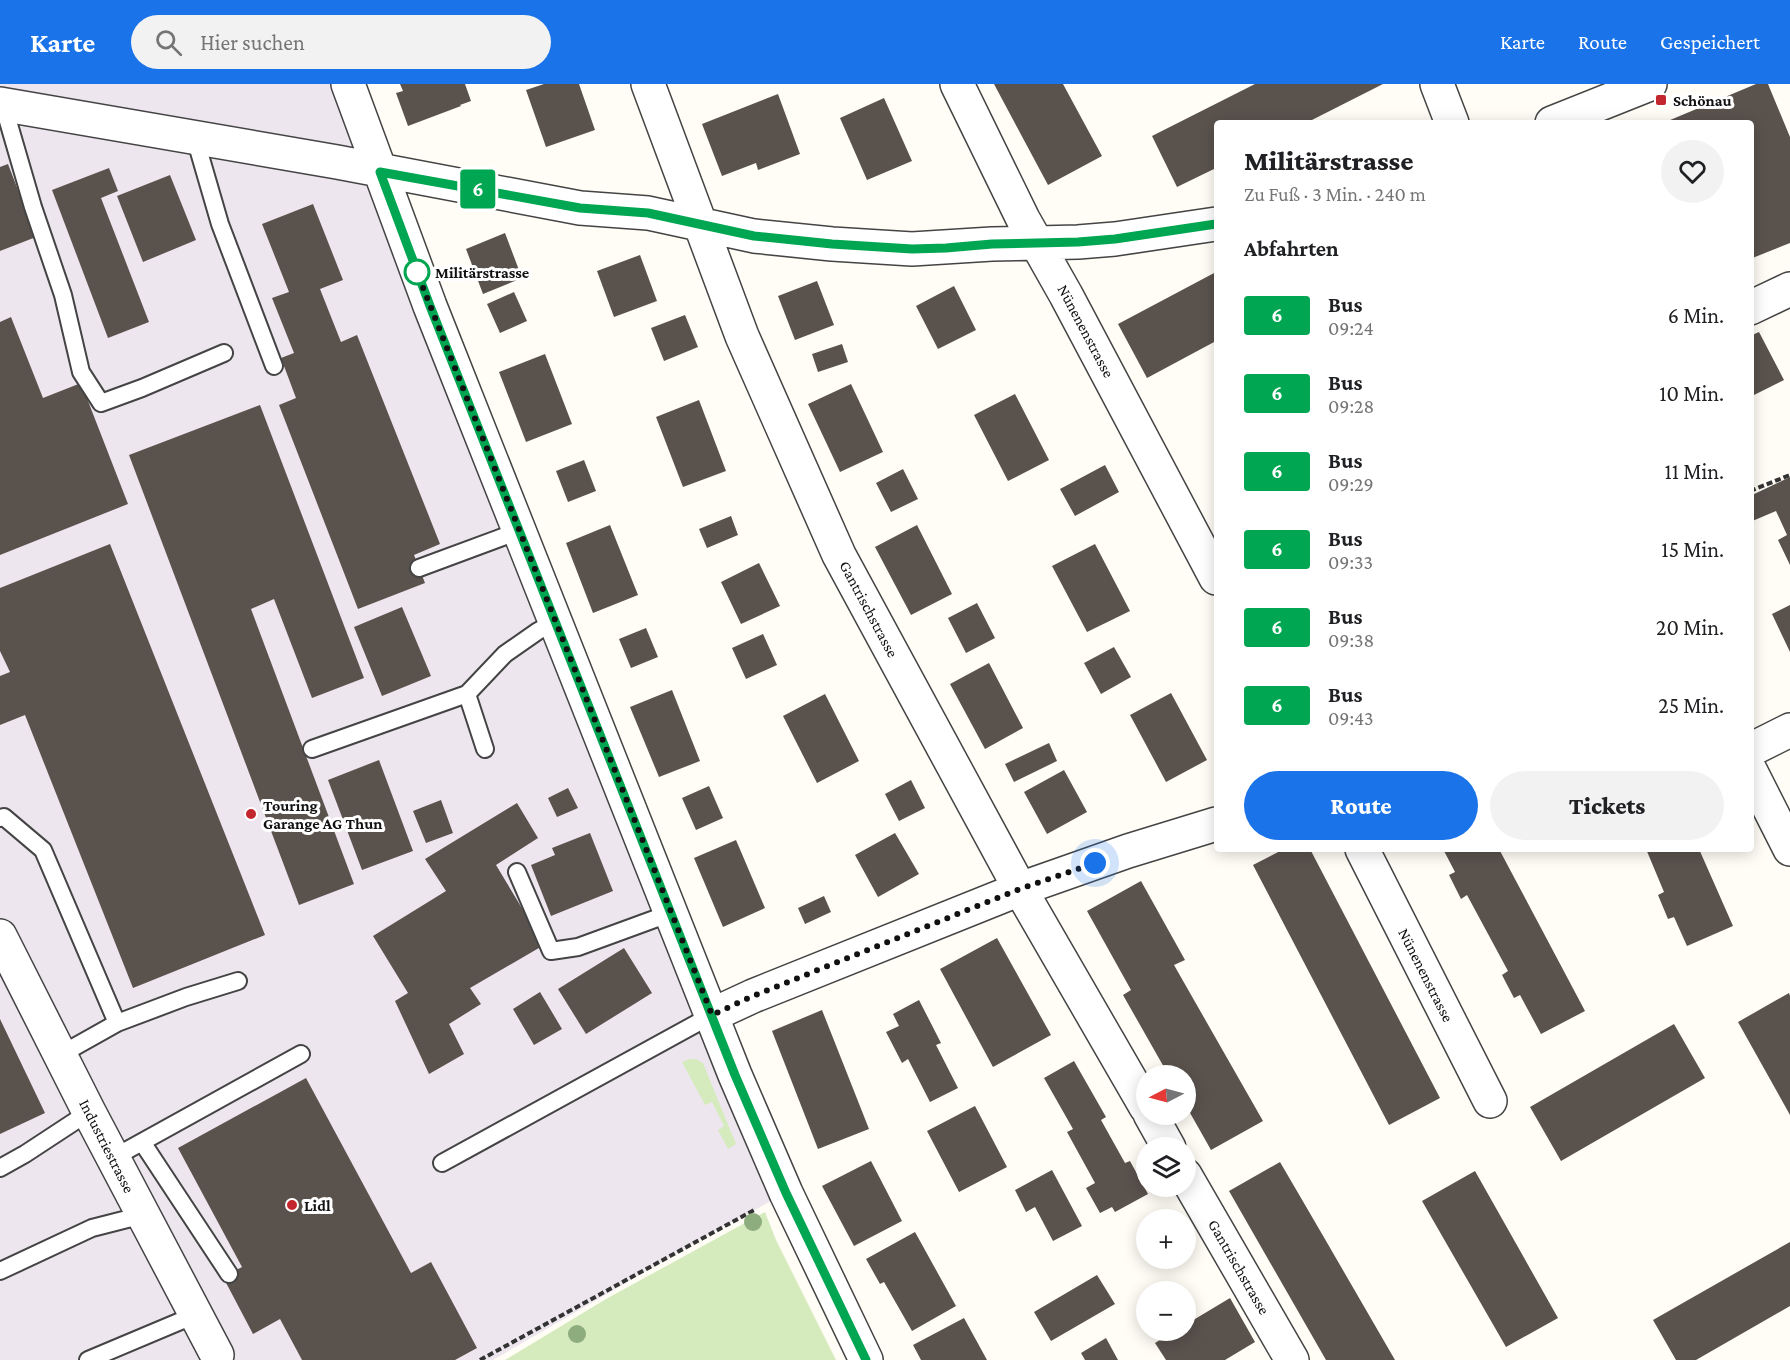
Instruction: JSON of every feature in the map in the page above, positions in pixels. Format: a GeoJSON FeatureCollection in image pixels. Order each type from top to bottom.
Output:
{"type":"FeatureCollection","features":[{"type":"Feature","properties":{"kind":"street"},"geometry":{"type":"LineString","coordinates":[[348,84],[430,306],[735,1075],[786,1193],[866,1360]]}},
{"type":"Feature","properties":{"kind":"street","name":"Gantrischstrasse"},"geometry":{"type":"LineString","coordinates":[[648,84],[742,336],[839,555],[1020,889],[1136,1090]]}},
{"type":"Feature","properties":{"kind":"street","name":"Nünenenstrasse"},"geometry":{"type":"LineString","coordinates":[[957,84],[1023,219],[1066,294],[1214,574]]}},
{"type":"Feature","properties":{"kind":"street"},"geometry":{"type":"LineString","coordinates":[[1437,84],[1451,120]]}},
{"type":"Feature","properties":{"kind":"street"},"geometry":{"type":"LineString","coordinates":[[1560,120],[1650,84]]}},
{"type":"Feature","properties":{"kind":"street"},"geometry":{"type":"LineString","coordinates":[[1,104],[337,162],[380,172],[580,208],[648,213],[754,236],[832,244],[946,248],[992,244],[1037,244],[1115,239],[1214,224]]}},
{"type":"Feature","properties":{"kind":"street"},"geometry":{"type":"LineString","coordinates":[[1754,306],[1790,289]]}},
{"type":"Feature","properties":{"kind":"street"},"geometry":{"type":"LineString","coordinates":[[1754,748],[1790,730]]}},
{"type":"Feature","properties":{"kind":"street"},"geometry":{"type":"LineString","coordinates":[[1754,778],[1790,849]]}},
{"type":"Feature","properties":{"kind":"street"},"geometry":{"type":"LineString","coordinates":[[712,1015],[753,996],[1020,889],[1128,851],[1214,825]]}},
{"type":"Feature","properties":{"kind":"street","name":"Nünenenstrasse"},"geometry":{"type":"LineString","coordinates":[[1364,852],[1490,1101]]}},
{"type":"Feature","properties":{"kind":"street","name":"Industriestrasse"},"geometry":{"type":"LineString","coordinates":[[0,936],[89,1112],[217,1355]]}},
{"type":"Feature","properties":{"kind":"street","name":"Gantrischstrasse"},"geometry":{"type":"LineString","coordinates":[[1196,1194],[1292,1360]]}},
{"type":"Feature","properties":{"kind":"lane"},"geometry":{"type":"LineString","coordinates":[[1,104],[63,295],[81,372],[101,403],[224,353]]}},
{"type":"Feature","properties":{"kind":"lane"},"geometry":{"type":"LineString","coordinates":[[195,138],[220,224],[274,366]]}},
{"type":"Feature","properties":{"kind":"lane"},"geometry":{"type":"LineString","coordinates":[[419,568],[519,531]]}},
{"type":"Feature","properties":{"kind":"lane"},"geometry":{"type":"LineString","coordinates":[[312,749],[467,694],[505,654],[555,622]]}},
{"type":"Feature","properties":{"kind":"lane"},"geometry":{"type":"LineString","coordinates":[[467,694],[485,749]]}},
{"type":"Feature","properties":{"kind":"lane"},"geometry":{"type":"LineString","coordinates":[[0,818],[4,817],[43,850],[117,1023]]}},
{"type":"Feature","properties":{"kind":"lane"},"geometry":{"type":"LineString","coordinates":[[517,872],[551,951],[578,948],[671,913]]}},
{"type":"Feature","properties":{"kind":"lane"},"geometry":{"type":"LineString","coordinates":[[60,1055],[117,1023],[186,997],[238,981]]}},
{"type":"Feature","properties":{"kind":"lane"},"geometry":{"type":"LineString","coordinates":[[442,1163],[712,1015]]}},
{"type":"Feature","properties":{"kind":"lane"},"geometry":{"type":"LineString","coordinates":[[113,1158],[301,1054]]}},
{"type":"Feature","properties":{"kind":"lane"},"geometry":{"type":"LineString","coordinates":[[0,1168],[89,1112]]}},
{"type":"Feature","properties":{"kind":"lane"},"geometry":{"type":"LineString","coordinates":[[142,1142],[229,1274]]}},
{"type":"Feature","properties":{"kind":"lane"},"geometry":{"type":"LineString","coordinates":[[0,1271],[92,1228],[143,1215]]}},
{"type":"Feature","properties":{"kind":"lane"},"geometry":{"type":"LineString","coordinates":[[88,1360],[195,1315]]}},
{"type":"Feature","properties":{"kind":"path"},"geometry":{"type":"LineString","coordinates":[[1754,489],[1790,475]]}},
{"type":"Feature","properties":{"kind":"path"},"geometry":{"type":"LineString","coordinates":[[480,1360],[786,1193]]}},
{"type":"Feature","properties":{"kind":"shaded area"},"geometry":{"type":"Polygon","coordinates":[[[0,84],[348,84],[786,1193],[493,1360],[0,1360],[0,84]]]}},
{"type":"Feature","properties":{"kind":"green space"},"geometry":{"type":"Polygon","coordinates":[[[690,1059],[703,1063],[736,1144],[728,1149],[718,1130],[724,1126],[712,1102],[705,1105],[682,1062],[690,1059]]]}},
{"type":"Feature","properties":{"kind":"green space"},"geometry":{"type":"Polygon","coordinates":[[[765,1212],[776,1240],[836,1360],[505,1360],[606,1299],[765,1212]]]}},
{"type":"Feature","properties":{"kind":"building"},"geometry":{"type":"Polygon","coordinates":[[[400,84],[465,84],[471,101],[408,126],[396,93],[403,91],[400,84]]]}},
{"type":"Feature","properties":{"kind":"building"},"geometry":{"type":"Polygon","coordinates":[[[544,84],[579,84],[595,130],[546,147],[526,90],[544,84]]]}},
{"type":"Feature","properties":{"kind":"building"},"geometry":{"type":"Polygon","coordinates":[[[994,84],[1063,84],[1102,156],[1048,185],[994,84]]]}},
{"type":"Feature","properties":{"kind":"building"},"geometry":{"type":"Polygon","coordinates":[[[1255,84],[1383,84],[1312,120],[1214,120],[1214,169],[1177,187],[1152,136],[1255,84]]]}},
{"type":"Feature","properties":{"kind":"building"},"geometry":{"type":"Polygon","coordinates":[[[1756,84],[1768,84],[1790,137],[1790,243],[1754,257],[1754,120],[1670,120],[1756,84]]]}},
{"type":"Feature","properties":{"kind":"building"},"geometry":{"type":"Polygon","coordinates":[[[778,94],[800,154],[758,170],[756,163],[722,176],[702,124],[778,94]]]}},
{"type":"Feature","properties":{"kind":"building"},"geometry":{"type":"Polygon","coordinates":[[[884,98],[912,161],[867,180],[840,118],[884,98]]]}},
{"type":"Feature","properties":{"kind":"building"},"geometry":{"type":"Polygon","coordinates":[[[8,164],[36,237],[0,251],[0,167],[8,164]]]}},
{"type":"Feature","properties":{"kind":"building"},"geometry":{"type":"Polygon","coordinates":[[[109,168],[118,191],[101,198],[149,322],[108,338],[52,190],[109,168]]]}},
{"type":"Feature","properties":{"kind":"building"},"geometry":{"type":"Polygon","coordinates":[[[170,175],[196,240],[143,262],[117,196],[170,175]]]}},
{"type":"Feature","properties":{"kind":"building"},"geometry":{"type":"Polygon","coordinates":[[[313,204],[343,280],[320,289],[341,342],[357,335],[440,544],[414,555],[425,583],[358,609],[279,405],[296,398],[281,358],[294,353],[272,298],[289,292],[262,224],[313,204]]]}},
{"type":"Feature","properties":{"kind":"building"},"geometry":{"type":"Polygon","coordinates":[[[505,233],[522,278],[483,294],[466,249],[505,233]]]}},
{"type":"Feature","properties":{"kind":"building"},"geometry":{"type":"Polygon","coordinates":[[[640,255],[657,301],[614,317],[597,271],[640,255]]]}},
{"type":"Feature","properties":{"kind":"building"},"geometry":{"type":"Polygon","coordinates":[[[1214,273],[1214,342],[1147,378],[1118,324],[1214,273]]]}},
{"type":"Feature","properties":{"kind":"building"},"geometry":{"type":"Polygon","coordinates":[[[817,281],[834,325],[795,340],[778,296],[817,281]]]}},
{"type":"Feature","properties":{"kind":"building"},"geometry":{"type":"Polygon","coordinates":[[[954,286],[976,330],[938,349],[916,306],[954,286]]]}},
{"type":"Feature","properties":{"kind":"building"},"geometry":{"type":"Polygon","coordinates":[[[514,292],[527,321],[500,333],[487,304],[514,292]]]}},
{"type":"Feature","properties":{"kind":"building"},"geometry":{"type":"Polygon","coordinates":[[[685,315],[698,347],[664,361],[651,328],[685,315]]]}},
{"type":"Feature","properties":{"kind":"building"},"geometry":{"type":"Polygon","coordinates":[[[11,317],[43,398],[81,383],[128,504],[0,555],[0,322],[11,317]]]}},
{"type":"Feature","properties":{"kind":"building"},"geometry":{"type":"Polygon","coordinates":[[[1759,332],[1784,380],[1754,395],[1754,334],[1759,332]]]}},
{"type":"Feature","properties":{"kind":"building"},"geometry":{"type":"Polygon","coordinates":[[[842,344],[848,362],[818,372],[812,354],[842,344]]]}},
{"type":"Feature","properties":{"kind":"building"},"geometry":{"type":"Polygon","coordinates":[[[545,354],[572,424],[526,442],[499,372],[545,354]]]}},
{"type":"Feature","properties":{"kind":"building"},"geometry":{"type":"Polygon","coordinates":[[[851,384],[883,452],[840,472],[808,404],[851,384]]]}},
{"type":"Feature","properties":{"kind":"building"},"geometry":{"type":"Polygon","coordinates":[[[1015,394],[1049,460],[1008,481],[974,415],[1015,394]]]}},
{"type":"Feature","properties":{"kind":"building"},"geometry":{"type":"Polygon","coordinates":[[[699,400],[726,471],[683,487],[656,417],[699,400]]]}},
{"type":"Feature","properties":{"kind":"building"},"geometry":{"type":"Polygon","coordinates":[[[260,405],[364,678],[312,698],[274,599],[251,609],[354,884],[299,905],[129,455],[260,405]]]}},
{"type":"Feature","properties":{"kind":"building"},"geometry":{"type":"Polygon","coordinates":[[[584,460],[596,491],[568,502],[556,471],[584,460]]]}},
{"type":"Feature","properties":{"kind":"building"},"geometry":{"type":"Polygon","coordinates":[[[1105,465],[1119,492],[1075,516],[1060,489],[1105,465]]]}},
{"type":"Feature","properties":{"kind":"building"},"geometry":{"type":"Polygon","coordinates":[[[903,469],[918,499],[891,512],[876,483],[903,469]]]}},
{"type":"Feature","properties":{"kind":"building"},"geometry":{"type":"Polygon","coordinates":[[[1790,477],[1790,565],[1778,540],[1787,535],[1776,511],[1754,520],[1754,494],[1790,477]]]}},
{"type":"Feature","properties":{"kind":"building"},"geometry":{"type":"Polygon","coordinates":[[[731,516],[738,535],[707,548],[699,529],[731,516]]]}},
{"type":"Feature","properties":{"kind":"building"},"geometry":{"type":"Polygon","coordinates":[[[610,525],[638,595],[593,613],[566,543],[610,525]]]}},
{"type":"Feature","properties":{"kind":"building"},"geometry":{"type":"Polygon","coordinates":[[[917,525],[952,594],[911,615],[875,547],[917,525]]]}},
{"type":"Feature","properties":{"kind":"building"},"geometry":{"type":"Polygon","coordinates":[[[110,544],[265,935],[133,988],[25,715],[0,725],[0,676],[10,672],[0,651],[0,588],[110,544]]]}},
{"type":"Feature","properties":{"kind":"building"},"geometry":{"type":"Polygon","coordinates":[[[1095,544],[1130,611],[1087,632],[1052,566],[1095,544]]]}},
{"type":"Feature","properties":{"kind":"building"},"geometry":{"type":"Polygon","coordinates":[[[759,563],[780,606],[741,624],[721,582],[759,563]]]}},
{"type":"Feature","properties":{"kind":"building"},"geometry":{"type":"Polygon","coordinates":[[[977,603],[995,638],[966,653],[948,618],[977,603]]]}},
{"type":"Feature","properties":{"kind":"building"},"geometry":{"type":"Polygon","coordinates":[[[1790,605],[1790,652],[1772,614],[1790,605]]]}},
{"type":"Feature","properties":{"kind":"building"},"geometry":{"type":"Polygon","coordinates":[[[402,607],[431,676],[382,696],[354,627],[402,607]]]}},
{"type":"Feature","properties":{"kind":"building"},"geometry":{"type":"Polygon","coordinates":[[[646,628],[658,657],[631,668],[619,639],[646,628]]]}},
{"type":"Feature","properties":{"kind":"building"},"geometry":{"type":"Polygon","coordinates":[[[763,634],[777,665],[746,679],[732,648],[763,634]]]}},
{"type":"Feature","properties":{"kind":"building"},"geometry":{"type":"Polygon","coordinates":[[[1114,647],[1131,677],[1101,694],[1084,663],[1114,647]]]}},
{"type":"Feature","properties":{"kind":"building"},"geometry":{"type":"Polygon","coordinates":[[[989,663],[1023,728],[985,749],[950,684],[989,663]]]}},
{"type":"Feature","properties":{"kind":"building"},"geometry":{"type":"Polygon","coordinates":[[[672,690],[700,761],[659,777],[630,707],[672,690]]]}},
{"type":"Feature","properties":{"kind":"building"},"geometry":{"type":"Polygon","coordinates":[[[1171,693],[1207,760],[1166,782],[1130,715],[1171,693]]]}},
{"type":"Feature","properties":{"kind":"building"},"geometry":{"type":"Polygon","coordinates":[[[825,694],[859,761],[817,783],[783,716],[825,694]]]}},
{"type":"Feature","properties":{"kind":"building"},"geometry":{"type":"Polygon","coordinates":[[[1049,743],[1057,761],[1014,782],[1005,764],[1049,743]]]}},
{"type":"Feature","properties":{"kind":"building"},"geometry":{"type":"Polygon","coordinates":[[[379,760],[413,851],[362,870],[328,780],[379,760]]]}},
{"type":"Feature","properties":{"kind":"building"},"geometry":{"type":"Polygon","coordinates":[[[1064,770],[1087,812],[1047,834],[1024,792],[1064,770]]]}},
{"type":"Feature","properties":{"kind":"building"},"geometry":{"type":"Polygon","coordinates":[[[911,780],[925,808],[899,821],[885,794],[911,780]]]}},
{"type":"Feature","properties":{"kind":"building"},"geometry":{"type":"Polygon","coordinates":[[[709,786],[723,818],[696,830],[682,798],[709,786]]]}},
{"type":"Feature","properties":{"kind":"building"},"geometry":{"type":"Polygon","coordinates":[[[568,788],[578,808],[557,817],[548,798],[568,788]]]}},
{"type":"Feature","properties":{"kind":"building"},"geometry":{"type":"Polygon","coordinates":[[[441,800],[453,833],[426,843],[413,811],[441,800]]]}},
{"type":"Feature","properties":{"kind":"building"},"geometry":{"type":"Polygon","coordinates":[[[517,803],[538,838],[496,865],[544,945],[470,988],[481,1004],[449,1024],[464,1054],[429,1074],[395,1001],[408,993],[373,936],[446,891],[425,859],[517,803]]]}},
{"type":"Feature","properties":{"kind":"building"},"geometry":{"type":"Polygon","coordinates":[[[590,833],[613,891],[551,916],[531,865],[555,855],[552,848],[590,833]]]}},
{"type":"Feature","properties":{"kind":"building"},"geometry":{"type":"Polygon","coordinates":[[[895,833],[919,874],[878,897],[855,855],[895,833]]]}},
{"type":"Feature","properties":{"kind":"building"},"geometry":{"type":"Polygon","coordinates":[[[736,840],[765,908],[723,927],[694,858],[736,840]]]}},
{"type":"Feature","properties":{"kind":"building"},"geometry":{"type":"Polygon","coordinates":[[[1278,852],[1312,852],[1440,1098],[1389,1125],[1253,865],[1278,852]]]}},
{"type":"Feature","properties":{"kind":"building"},"geometry":{"type":"Polygon","coordinates":[[[1445,852],[1501,852],[1585,1011],[1541,1034],[1520,995],[1514,998],[1502,975],[1508,971],[1467,895],[1461,899],[1449,875],[1455,872],[1445,852]]]}},
{"type":"Feature","properties":{"kind":"building"},"geometry":{"type":"Polygon","coordinates":[[[1647,852],[1700,852],[1733,926],[1687,946],[1674,917],[1668,919],[1658,895],[1664,892],[1647,852]]]}},
{"type":"Feature","properties":{"kind":"building"},"geometry":{"type":"Polygon","coordinates":[[[1141,881],[1185,960],[1174,965],[1263,1121],[1211,1150],[1196,1123],[1196,1065],[1163,1065],[1123,995],[1131,990],[1087,911],[1141,881]]]}},
{"type":"Feature","properties":{"kind":"building"},"geometry":{"type":"Polygon","coordinates":[[[824,896],[831,912],[805,924],[798,908],[824,896]]]}},
{"type":"Feature","properties":{"kind":"building"},"geometry":{"type":"Polygon","coordinates":[[[997,938],[1051,1035],[993,1067],[940,969],[997,938]]]}},
{"type":"Feature","properties":{"kind":"building"},"geometry":{"type":"Polygon","coordinates":[[[624,948],[652,993],[586,1034],[558,989],[624,948]]]}},
{"type":"Feature","properties":{"kind":"building"},"geometry":{"type":"Polygon","coordinates":[[[540,992],[562,1029],[534,1045],[513,1009],[540,992]]]}},
{"type":"Feature","properties":{"kind":"building"},"geometry":{"type":"Polygon","coordinates":[[[1789,993],[1790,996],[1790,1115],[1738,1022],[1789,993]]]}},
{"type":"Feature","properties":{"kind":"building"},"geometry":{"type":"Polygon","coordinates":[[[919,1000],[941,1043],[936,1045],[958,1088],[930,1102],[908,1059],[902,1063],[886,1032],[899,1026],[893,1014],[919,1000]]]}},
{"type":"Feature","properties":{"kind":"building"},"geometry":{"type":"Polygon","coordinates":[[[822,1010],[869,1129],[818,1149],[772,1031],[822,1010]]]}},
{"type":"Feature","properties":{"kind":"building"},"geometry":{"type":"Polygon","coordinates":[[[0,1019],[45,1113],[0,1134],[0,1019]]]}},
{"type":"Feature","properties":{"kind":"building"},"geometry":{"type":"Polygon","coordinates":[[[1674,1024],[1705,1078],[1561,1161],[1530,1107],[1674,1024]]]}},
{"type":"Feature","properties":{"kind":"building"},"geometry":{"type":"Polygon","coordinates":[[[1074,1061],[1106,1117],[1101,1120],[1125,1163],[1130,1161],[1136,1172],[1136,1197],[1142,1197],[1115,1212],[1112,1207],[1100,1213],[1086,1188],[1095,1183],[1067,1132],[1073,1129],[1044,1078],[1074,1061]]]}},
{"type":"Feature","properties":{"kind":"building","name":"Lidl"},"geometry":{"type":"Polygon","coordinates":[[[306,1078],[411,1273],[431,1262],[477,1348],[455,1360],[302,1360],[280,1319],[253,1334],[223,1277],[242,1267],[178,1148],[306,1078]]]}},
{"type":"Feature","properties":{"kind":"building"},"geometry":{"type":"Polygon","coordinates":[[[975,1106],[1007,1167],[959,1192],[927,1131],[975,1106]]]}},
{"type":"Feature","properties":{"kind":"building"},"geometry":{"type":"Polygon","coordinates":[[[871,1161],[902,1221],[854,1246],[822,1186],[871,1161]]]}},
{"type":"Feature","properties":{"kind":"building"},"geometry":{"type":"Polygon","coordinates":[[[1280,1162],[1395,1360],[1326,1360],[1229,1191],[1280,1162]]]}},
{"type":"Feature","properties":{"kind":"building"},"geometry":{"type":"Polygon","coordinates":[[[1052,1170],[1082,1226],[1053,1241],[1035,1207],[1026,1212],[1015,1190],[1052,1170]]]}},
{"type":"Feature","properties":{"kind":"building"},"geometry":{"type":"Polygon","coordinates":[[[1475,1171],[1558,1318],[1506,1347],[1422,1201],[1475,1171]]]}},
{"type":"Feature","properties":{"kind":"building"},"geometry":{"type":"Polygon","coordinates":[[[915,1232],[956,1306],[912,1331],[884,1282],[880,1284],[866,1259],[915,1232]]]}},
{"type":"Feature","properties":{"kind":"building"},"geometry":{"type":"Polygon","coordinates":[[[1790,1242],[1790,1306],[1696,1360],[1676,1360],[1653,1320],[1790,1242]]]}},
{"type":"Feature","properties":{"kind":"building"},"geometry":{"type":"Polygon","coordinates":[[[1097,1275],[1115,1304],[1051,1341],[1034,1312],[1097,1275]]]}},
{"type":"Feature","properties":{"kind":"building"},"geometry":{"type":"Polygon","coordinates":[[[1230,1298],[1255,1342],[1225,1360],[1166,1360],[1155,1343],[1158,1341],[1196,1341],[1196,1318],[1230,1298]]]}},
{"type":"Feature","properties":{"kind":"building"},"geometry":{"type":"Polygon","coordinates":[[[964,1318],[987,1360],[921,1360],[913,1345],[964,1318]]]}},
{"type":"Feature","properties":{"kind":"building"},"geometry":{"type":"Polygon","coordinates":[[[1106,1338],[1118,1360],[1085,1360],[1081,1353],[1106,1338]]]}},
{"type":"Feature","properties":{"kind":"bus line","name":"6"},"geometry":{"type":"LineString","coordinates":[[866,1360],[786,1193],[735,1075],[430,306],[380,172],[580,208],[648,213],[754,236],[832,244],[912,249],[1078,242],[1214,224]]}},
{"type":"Feature","properties":{"kind":"place","name":"Schönau"},"geometry":{"type":"Point","coordinates":[1661,100]}},
{"type":"Feature","properties":{"kind":"place","name":"Militärstrasse"},"geometry":{"type":"Point","coordinates":[417,272]}},
{"type":"Feature","properties":{"kind":"place","name":"Touring Garange AG Thun"},"geometry":{"type":"Point","coordinates":[251,814]}},
{"type":"Feature","properties":{"kind":"place","name":"Lidl"},"geometry":{"type":"Point","coordinates":[292,1205]}},
{"type":"Feature","properties":{"kind":"route"},"geometry":{"type":"LineString","coordinates":[[417,272],[416,270],[712,1015],[753,996],[1020,889],[1095,863]]}}]}
